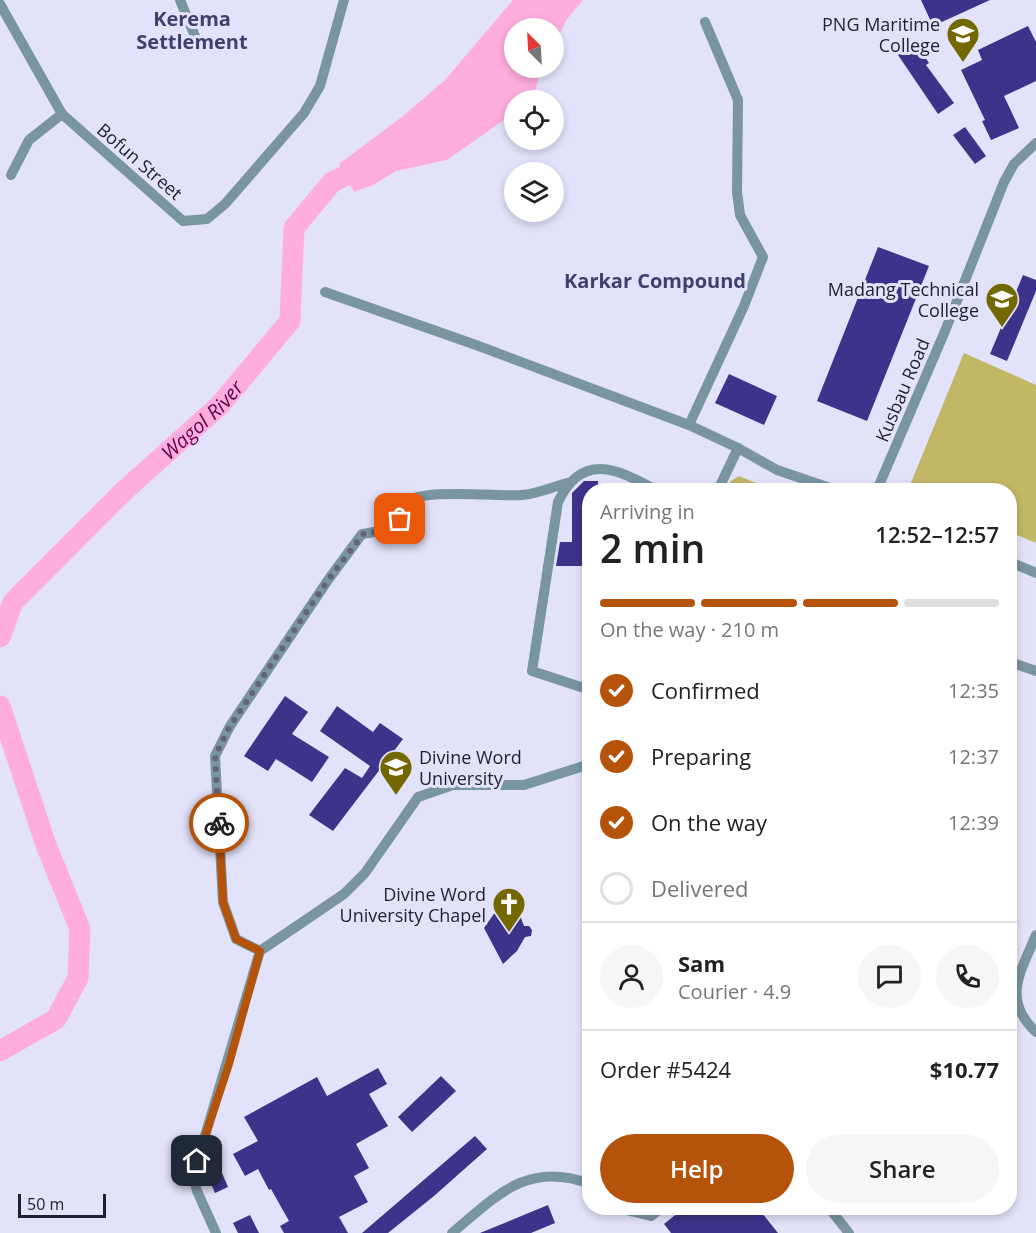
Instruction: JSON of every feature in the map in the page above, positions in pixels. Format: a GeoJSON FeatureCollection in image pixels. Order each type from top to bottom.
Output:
{"type":"FeatureCollection","features":[{"type":"Feature","properties":{"kind":"street"},"geometry":{"type":"LineString","coordinates":[[180,0],[199,46]]}},
{"type":"Feature","properties":{"kind":"street","name":"Bofun Street"},"geometry":{"type":"LineString","coordinates":[[0,4],[62,114],[183,221],[207,219],[225,204],[304,113],[320,86],[344,0]]}},
{"type":"Feature","properties":{"kind":"street"},"geometry":{"type":"LineString","coordinates":[[689,425],[744,306],[763,257],[740,215],[737,192],[738,100],[705,22]]}},
{"type":"Feature","properties":{"kind":"street"},"geometry":{"type":"LineString","coordinates":[[12,175],[30,140],[62,114]]}},
{"type":"Feature","properties":{"kind":"street","name":"Kusbau Road"},"geometry":{"type":"LineString","coordinates":[[880,483],[1005,182],[1014,164],[1036,143]]}},
{"type":"Feature","properties":{"kind":"street"},"geometry":{"type":"LineString","coordinates":[[325,292],[476,345],[689,425],[738,448],[777,470],[815,483]]}},
{"type":"Feature","properties":{"kind":"street"},"geometry":{"type":"LineString","coordinates":[[721,483],[738,448]]}},
{"type":"Feature","properties":{"kind":"street"},"geometry":{"type":"LineString","coordinates":[[582,687],[532,671],[558,502],[567,483],[581,471],[604,469],[639,483]]}},
{"type":"Feature","properties":{"kind":"street"},"geometry":{"type":"LineString","coordinates":[[260,951],[236,939],[223,902],[215,756],[230,726],[328,580],[363,534],[393,529],[400,519],[404,504],[413,498],[458,492],[495,496],[526,495],[567,483]]}},
{"type":"Feature","properties":{"kind":"street"},"geometry":{"type":"LineString","coordinates":[[1017,565],[1036,573]]}},
{"type":"Feature","properties":{"kind":"street"},"geometry":{"type":"LineString","coordinates":[[1017,665],[1036,671]]}},
{"type":"Feature","properties":{"kind":"street"},"geometry":{"type":"LineString","coordinates":[[216,1233],[197,1191],[193,1176],[260,951],[344,894],[365,873],[418,797],[453,785],[524,785],[582,767]]}},
{"type":"Feature","properties":{"kind":"street"},"geometry":{"type":"LineString","coordinates":[[1017,981],[1036,934]]}},
{"type":"Feature","properties":{"kind":"street"},"geometry":{"type":"LineString","coordinates":[[1017,1001],[1018,1009],[1036,1032]]}},
{"type":"Feature","properties":{"kind":"street"},"geometry":{"type":"LineString","coordinates":[[452,1233],[505,1189],[533,1177],[564,1176],[582,1182]]}},
{"type":"Feature","properties":{"kind":"street"},"geometry":{"type":"LineString","coordinates":[[835,1215],[849,1233]]}},
{"type":"Feature","properties":{"kind":"shaded area"},"geometry":{"type":"Polygon","coordinates":[[[513,0],[583,0],[564,25],[564,18],[504,18],[504,78],[539,78],[534,90],[504,90],[504,120],[447,160],[396,171],[373,185],[354,192],[339,164],[403,116],[445,80],[513,0]]]}},
{"type":"Feature","properties":{"kind":"shaded area"},"geometry":{"type":"Polygon","coordinates":[[[964,353],[1036,385],[1036,543],[1017,535],[1017,483],[911,483],[964,353]]]}},
{"type":"Feature","properties":{"kind":"shaded area"},"geometry":{"type":"Polygon","coordinates":[[[739,476],[756,483],[730,483],[739,476]]]}},
{"type":"Feature","properties":{"kind":"building"},"geometry":{"type":"Polygon","coordinates":[[[921,0],[990,0],[933,26],[921,0]]]}},
{"type":"Feature","properties":{"kind":"building"},"geometry":{"type":"Polygon","coordinates":[[[1028,26],[1036,42],[1036,81],[1004,96],[1019,128],[991,140],[982,121],[985,120],[961,70],[982,60],[978,50],[1028,26]]]}},
{"type":"Feature","properties":{"kind":"building"},"geometry":{"type":"Polygon","coordinates":[[[916,44],[929,63],[926,65],[954,103],[938,114],[898,55],[916,44]]]}},
{"type":"Feature","properties":{"kind":"building"},"geometry":{"type":"Polygon","coordinates":[[[965,127],[986,156],[975,164],[953,135],[965,127]]]}},
{"type":"Feature","properties":{"kind":"building"},"geometry":{"type":"Polygon","coordinates":[[[878,247],[929,266],[867,421],[817,401],[878,247]]]}},
{"type":"Feature","properties":{"kind":"building"},"geometry":{"type":"Polygon","coordinates":[[[1023,275],[1036,280],[1036,291],[1007,361],[990,354],[1023,275]]]}},
{"type":"Feature","properties":{"kind":"building"},"geometry":{"type":"Polygon","coordinates":[[[729,374],[777,396],[764,425],[715,403],[729,374]]]}},
{"type":"Feature","properties":{"kind":"building"},"geometry":{"type":"Polygon","coordinates":[[[584,481],[598,481],[598,483],[582,483],[584,481]]]}},
{"type":"Feature","properties":{"kind":"building"},"geometry":{"type":"Polygon","coordinates":[[[582,483],[582,566],[556,566],[560,542],[572,542],[572,493],[582,483]]]}},
{"type":"Feature","properties":{"kind":"building"},"geometry":{"type":"Polygon","coordinates":[[[285,696],[308,712],[292,734],[329,757],[312,782],[276,759],[268,771],[244,756],[285,696]]]}},
{"type":"Feature","properties":{"kind":"building"},"geometry":{"type":"Polygon","coordinates":[[[337,706],[373,732],[380,723],[403,739],[333,831],[309,815],[345,768],[362,778],[370,766],[320,731],[337,706]]]}},
{"type":"Feature","properties":{"kind":"building","name":"Divine Word University Chapel"},"geometry":{"type":"Polygon","coordinates":[[[507,895],[515,902],[524,926],[529,926],[532,930],[531,936],[525,937],[517,951],[503,964],[484,928],[507,895]]]}},
{"type":"Feature","properties":{"kind":"building"},"geometry":{"type":"Polygon","coordinates":[[[378,1068],[387,1084],[369,1094],[388,1126],[356,1144],[369,1168],[354,1176],[368,1202],[339,1217],[348,1233],[284,1233],[280,1226],[289,1221],[271,1189],[269,1190],[258,1169],[245,1176],[233,1154],[258,1141],[244,1117],[317,1077],[327,1096],[378,1068]]]}},
{"type":"Feature","properties":{"kind":"building"},"geometry":{"type":"Polygon","coordinates":[[[441,1076],[456,1091],[412,1132],[398,1117],[441,1076]]]}},
{"type":"Feature","properties":{"kind":"building"},"geometry":{"type":"Polygon","coordinates":[[[475,1136],[487,1149],[434,1196],[388,1233],[362,1233],[475,1136]]]}},
{"type":"Feature","properties":{"kind":"building"},"geometry":{"type":"Polygon","coordinates":[[[222,1173],[228,1187],[215,1193],[209,1179],[222,1173]]]}},
{"type":"Feature","properties":{"kind":"building"},"geometry":{"type":"Polygon","coordinates":[[[548,1205],[555,1223],[531,1233],[480,1233],[548,1205]]]}},
{"type":"Feature","properties":{"kind":"building"},"geometry":{"type":"Polygon","coordinates":[[[250,1215],[259,1233],[238,1233],[233,1223],[250,1215]]]}},
{"type":"Feature","properties":{"kind":"building"},"geometry":{"type":"Polygon","coordinates":[[[675,1215],[764,1215],[778,1233],[671,1233],[664,1224],[675,1215]]]}},
{"type":"Feature","properties":{"kind":"waterway","name":"Wagol River"},"geometry":{"type":"LineString","coordinates":[[0,637],[13,602],[125,490],[220,405],[290,321],[294,228],[332,182],[345,176]]}},
{"type":"Feature","properties":{"kind":"waterway","name":"Wagol River"},"geometry":{"type":"LineString","coordinates":[[0,706],[46,845],[80,929],[78,978],[56,1019],[0,1051]]}},
{"type":"Feature","properties":{"kind":"way so far"},"geometry":{"type":"LineString","coordinates":[[219,823],[215,756],[230,726],[328,580],[363,534],[393,529],[400,519]]}},
{"type":"Feature","properties":{"kind":"place","name":"PNG Maritime College"},"geometry":{"type":"Point","coordinates":[963,63]}},
{"type":"Feature","properties":{"kind":"place","name":"Madang Technical College"},"geometry":{"type":"Point","coordinates":[1002,328]}},
{"type":"Feature","properties":{"kind":"place","name":"Divine Word University"},"geometry":{"type":"Point","coordinates":[396,796]}},
{"type":"Feature","properties":{"kind":"place","name":"Divine Word University Chapel"},"geometry":{"type":"Point","coordinates":[509,933]}},
{"type":"Feature","properties":{"kind":"district","name":"Kerema Settlement"},"geometry":{"type":"Point","coordinates":[192,30]}},
{"type":"Feature","properties":{"kind":"district","name":"Karkar Compound"},"geometry":{"type":"Point","coordinates":[655,280]}},
{"type":"Feature","properties":{"kind":"route"},"geometry":{"type":"LineString","coordinates":[[197,1161],[229,1064],[260,951],[236,939],[223,902],[219,823]]}}]}
